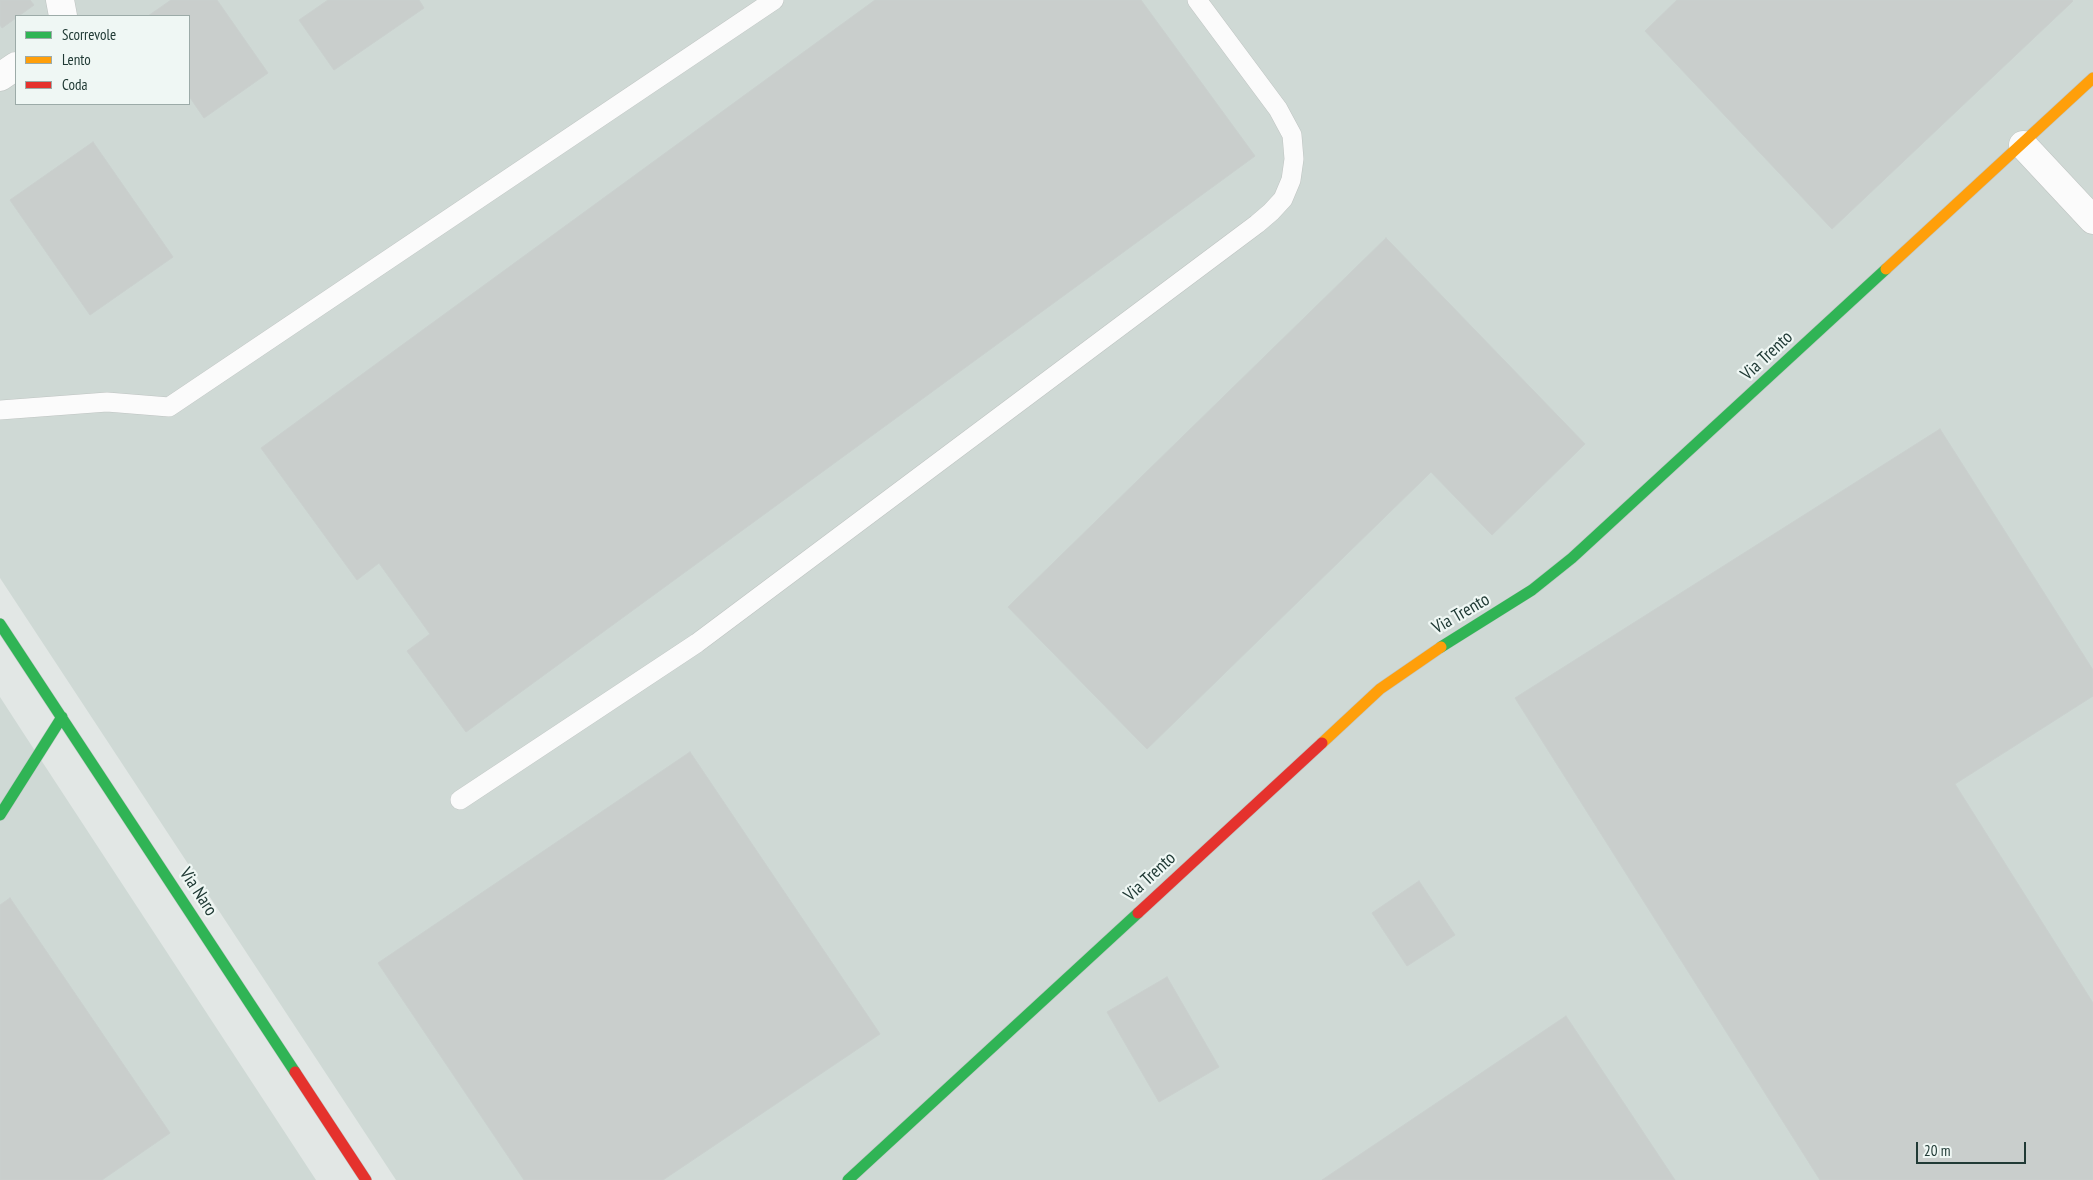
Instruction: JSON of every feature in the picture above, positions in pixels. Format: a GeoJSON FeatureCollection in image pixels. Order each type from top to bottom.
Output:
{"type":"FeatureCollection","features":[{"type":"Feature","properties":{"kind":"street"},"geometry":{"type":"LineString","coordinates":[[60,0],[63,15]]}},
{"type":"Feature","properties":{"kind":"street"},"geometry":{"type":"LineString","coordinates":[[0,76],[15,67]]}},
{"type":"Feature","properties":{"kind":"street","name":"Via Trento"},"geometry":{"type":"LineString","coordinates":[[848,1180],[1380,689],[1426,656],[1488,619],[1560,568],[2023,145],[2093,78]]}},
{"type":"Feature","properties":{"kind":"street"},"geometry":{"type":"LineString","coordinates":[[2023,145],[2093,220]]}},
{"type":"Feature","properties":{"kind":"street","name":"Via Naro"},"geometry":{"type":"LineString","coordinates":[[0,624],[366,1180]]}},
{"type":"Feature","properties":{"kind":"street"},"geometry":{"type":"LineString","coordinates":[[0,815],[62,718]]}},
{"type":"Feature","properties":{"kind":"lane"},"geometry":{"type":"LineString","coordinates":[[0,410],[107,402],[169,407],[774,0]]}},
{"type":"Feature","properties":{"kind":"lane"},"geometry":{"type":"LineString","coordinates":[[460,800],[705,637],[1257,224],[1283,199],[1291,180],[1294,159],[1292,134],[1278,109],[1197,0]]}},
{"type":"Feature","properties":{"kind":"shaded area"},"geometry":{"type":"Polygon","coordinates":[[[0,0],[2093,0],[2093,1180],[396,1180],[0,578],[0,0]]]}},
{"type":"Feature","properties":{"kind":"shaded area"},"geometry":{"type":"Polygon","coordinates":[[[0,697],[24,734],[316,1180],[0,1180],[0,697]]]}},
{"type":"Feature","properties":{"kind":"building"},"geometry":{"type":"Polygon","coordinates":[[[0,0],[30,0],[34,5],[20,15],[15,15],[15,19],[2,28],[0,25],[0,0]]]}},
{"type":"Feature","properties":{"kind":"building"},"geometry":{"type":"Polygon","coordinates":[[[171,0],[217,0],[268,73],[204,118],[190,97],[190,15],[149,15],[171,0]]]}},
{"type":"Feature","properties":{"kind":"building"},"geometry":{"type":"Polygon","coordinates":[[[328,0],[419,0],[424,8],[334,70],[299,20],[328,0]]]}},
{"type":"Feature","properties":{"kind":"building"},"geometry":{"type":"Polygon","coordinates":[[[875,0],[1141,0],[1255,156],[466,732],[407,651],[430,634],[379,563],[357,580],[261,448],[875,0]]]}},
{"type":"Feature","properties":{"kind":"building"},"geometry":{"type":"Polygon","coordinates":[[[1677,0],[2073,1],[1832,229],[1645,31],[1677,0]]]}},
{"type":"Feature","properties":{"kind":"building"},"geometry":{"type":"Polygon","coordinates":[[[93,142],[173,257],[90,315],[10,200],[93,142]]]}},
{"type":"Feature","properties":{"kind":"building"},"geometry":{"type":"Polygon","coordinates":[[[1386,238],[1585,444],[1492,535],[1431,472],[1147,749],[1008,607],[1386,238]]]}},
{"type":"Feature","properties":{"kind":"building"},"geometry":{"type":"Polygon","coordinates":[[[1940,429],[2093,670],[2093,696],[1955,784],[2093,1003],[2093,1180],[1820,1180],[1515,698],[1940,429]]]}},
{"type":"Feature","properties":{"kind":"building"},"geometry":{"type":"Polygon","coordinates":[[[690,752],[880,1034],[663,1180],[524,1180],[378,963],[690,752]]]}},
{"type":"Feature","properties":{"kind":"building"},"geometry":{"type":"Polygon","coordinates":[[[1419,881],[1455,935],[1407,966],[1372,913],[1419,881]]]}},
{"type":"Feature","properties":{"kind":"building"},"geometry":{"type":"Polygon","coordinates":[[[10,898],[170,1133],[102,1180],[0,1180],[0,905],[10,898]]]}},
{"type":"Feature","properties":{"kind":"building"},"geometry":{"type":"Polygon","coordinates":[[[1167,977],[1219,1067],[1159,1102],[1107,1012],[1167,977]]]}},
{"type":"Feature","properties":{"kind":"building"},"geometry":{"type":"Polygon","coordinates":[[[1566,1016],[1675,1180],[1322,1180],[1566,1016]]]}},
{"type":"Feature","properties":{"kind":"traffic: fast"},"geometry":{"type":"LineString","coordinates":[[1441,647],[1532,590],[1572,558],[1886,269]]}},
{"type":"Feature","properties":{"kind":"traffic: fast"},"geometry":{"type":"LineString","coordinates":[[0,624],[295,1072]]}},
{"type":"Feature","properties":{"kind":"traffic: fast"},"geometry":{"type":"LineString","coordinates":[[0,815],[62,717]]}},
{"type":"Feature","properties":{"kind":"traffic: fast"},"geometry":{"type":"LineString","coordinates":[[848,1180],[1138,913]]}},
{"type":"Feature","properties":{"kind":"traffic: slow"},"geometry":{"type":"LineString","coordinates":[[1886,269],[2093,78]]}},
{"type":"Feature","properties":{"kind":"traffic: slow"},"geometry":{"type":"LineString","coordinates":[[1322,743],[1380,689],[1441,647]]}},
{"type":"Feature","properties":{"kind":"traffic: jam"},"geometry":{"type":"LineString","coordinates":[[1138,913],[1322,743]]}},
{"type":"Feature","properties":{"kind":"traffic: jam"},"geometry":{"type":"LineString","coordinates":[[295,1072],[366,1180]]}}]}
